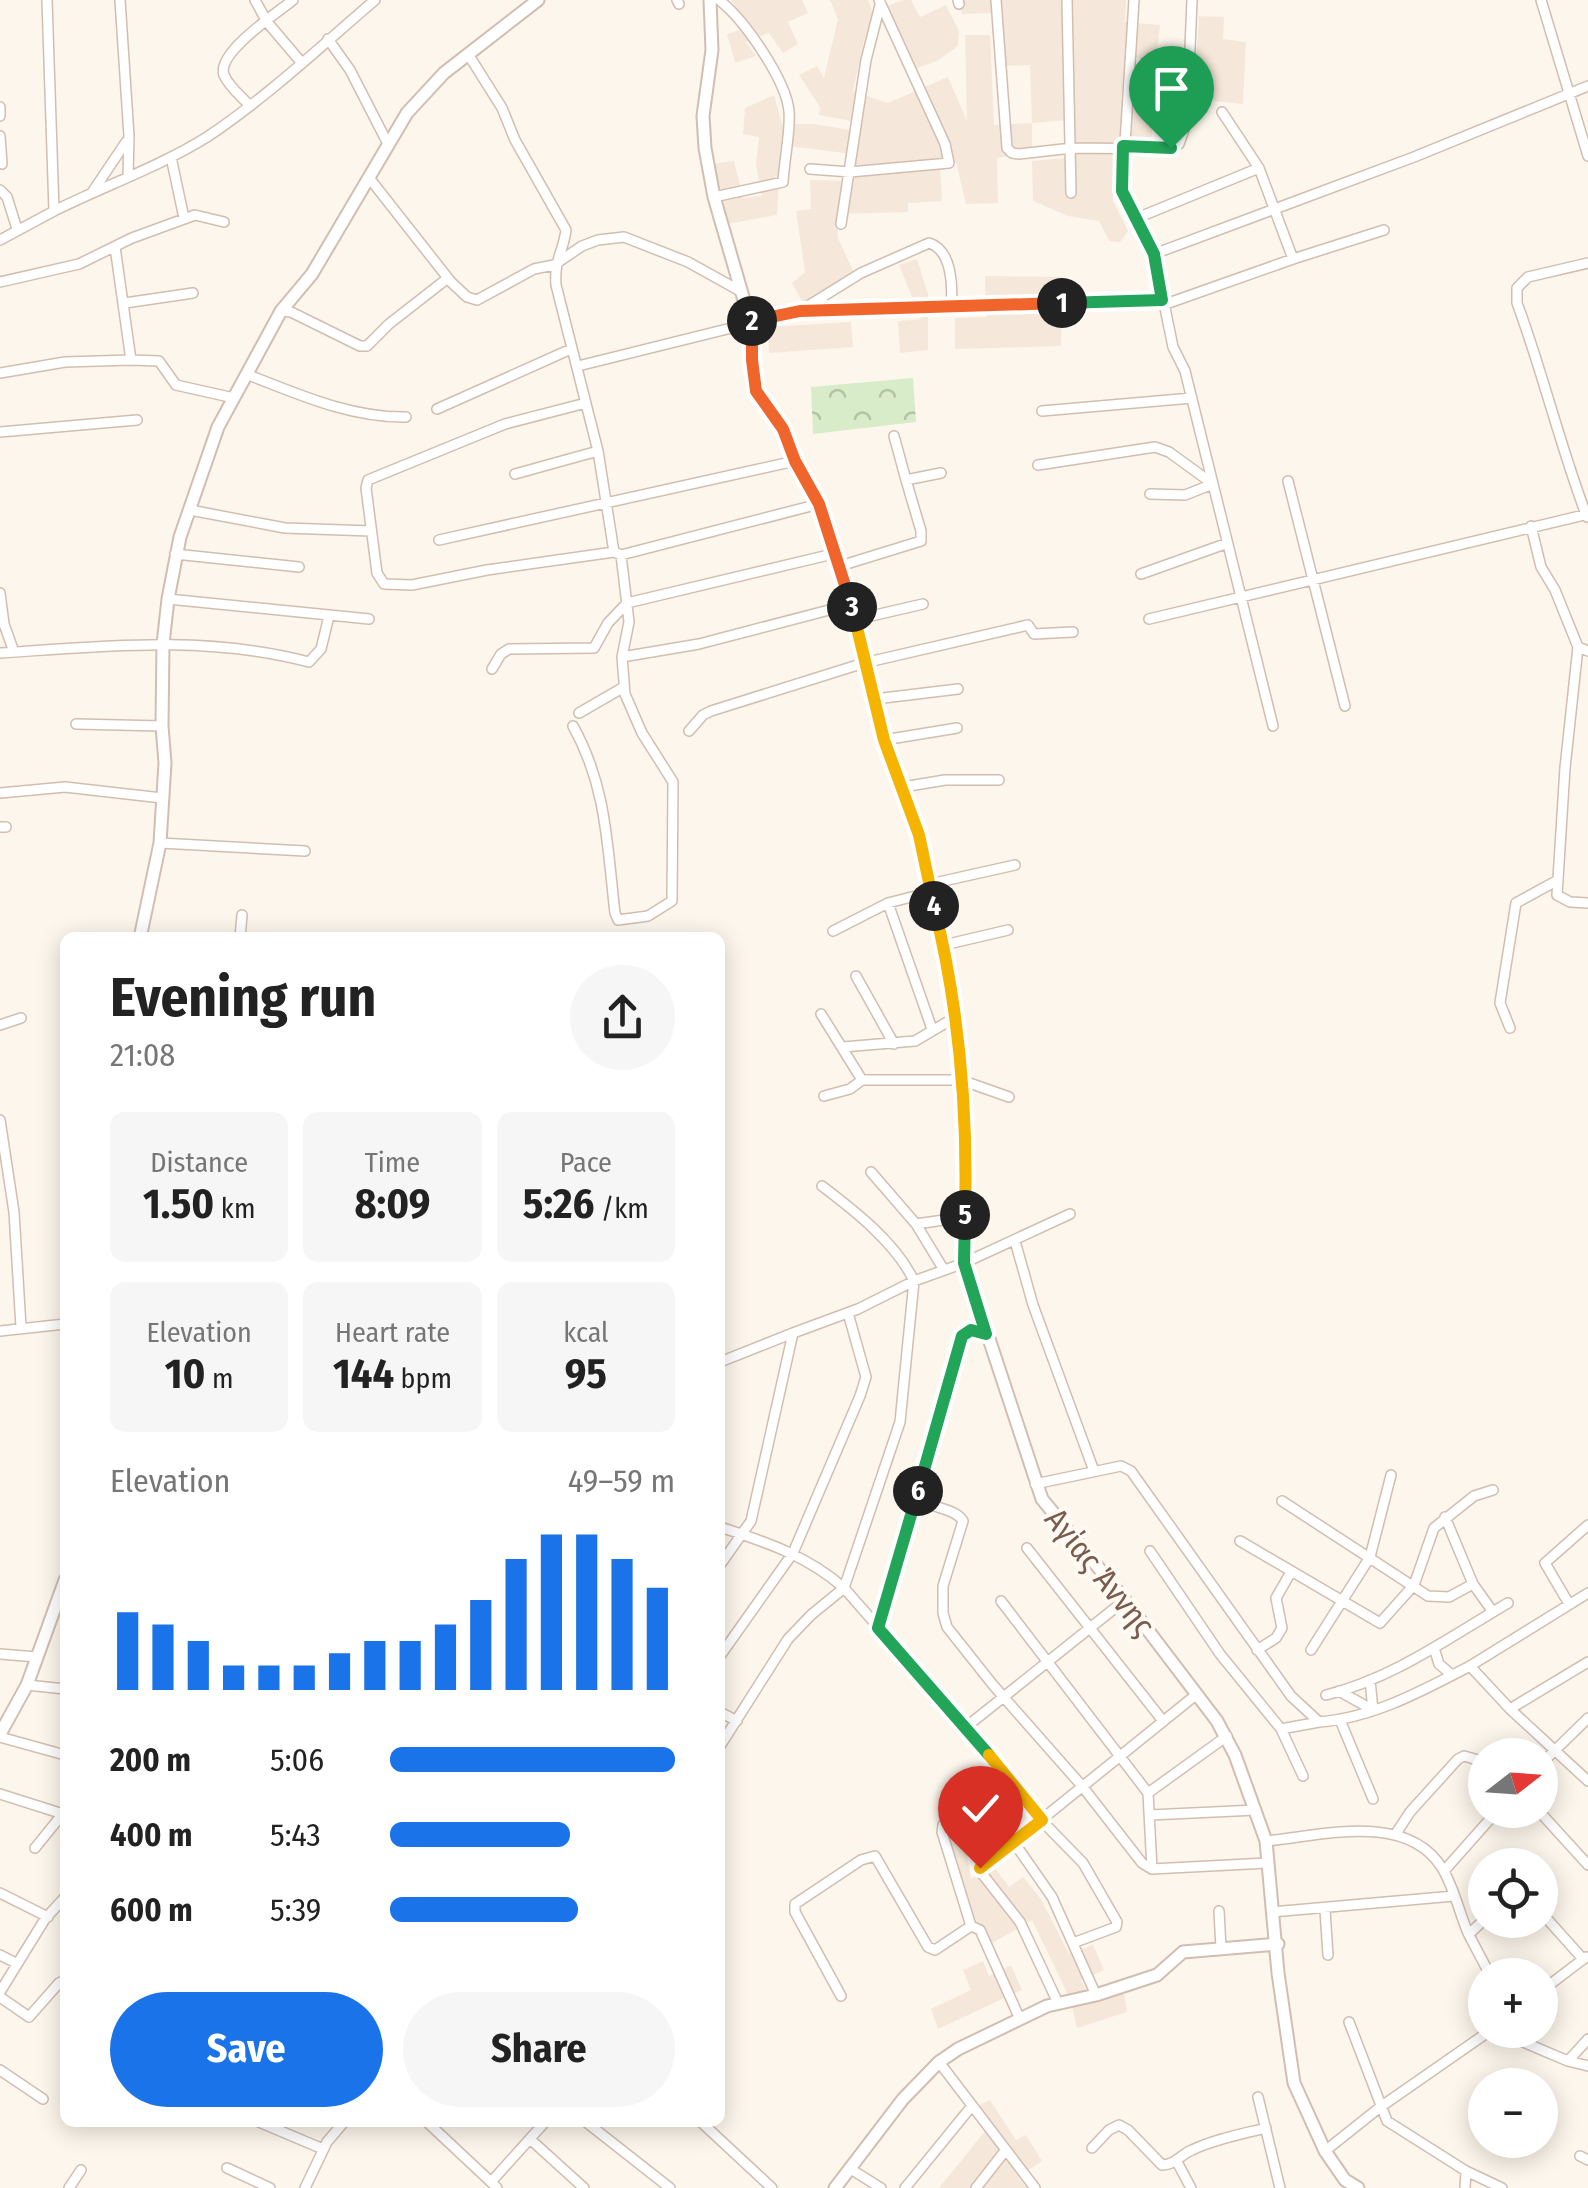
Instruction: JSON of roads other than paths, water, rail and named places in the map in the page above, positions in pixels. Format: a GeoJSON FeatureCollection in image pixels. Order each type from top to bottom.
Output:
{"type":"FeatureCollection","features":[{"type":"Feature","properties":{"kind":"street"},"geometry":{"type":"LineString","coordinates":[[47,0],[54,211]]}},
{"type":"Feature","properties":{"kind":"street"},"geometry":{"type":"LineString","coordinates":[[120,0],[128,176]]}},
{"type":"Feature","properties":{"kind":"street"},"geometry":{"type":"LineString","coordinates":[[255,0],[267,22],[301,62]]}},
{"type":"Feature","properties":{"kind":"street"},"geometry":{"type":"LineString","coordinates":[[250,106],[225,76],[223,68],[228,55],[293,0]]}},
{"type":"Feature","properties":{"kind":"street"},"geometry":{"type":"LineString","coordinates":[[0,240],[17,228],[171,157],[250,106],[374,0]]}},
{"type":"Feature","properties":{"kind":"street"},"geometry":{"type":"LineString","coordinates":[[141,932],[160,843],[165,763],[163,644],[168,599],[175,554],[218,428],[281,311],[306,283],[407,114],[428,89],[468,54],[538,0]]}},
{"type":"Feature","properties":{"kind":"street","name":"Αγίας Άννης"},"geometry":{"type":"LineString","coordinates":[[710,0],[712,50],[703,128],[714,196],[750,321],[756,391],[783,429],[795,461],[819,504],[852,604],[884,740],[919,835],[944,945],[961,1080],[964,1263],[1035,1484],[1050,1510],[1125,1600],[1227,1736],[1266,1841],[1278,1974],[1294,2083],[1325,2151],[1345,2180],[1358,2188]]}},
{"type":"Feature","properties":{"kind":"street"},"geometry":{"type":"LineString","coordinates":[[714,196],[783,182],[789,119],[784,95],[750,32],[719,0]]}},
{"type":"Feature","properties":{"kind":"street"},"geometry":{"type":"LineString","coordinates":[[996,0],[1007,148],[1019,154],[1072,148],[1171,148],[1184,136],[1192,0]]}},
{"type":"Feature","properties":{"kind":"street"},"geometry":{"type":"LineString","coordinates":[[1067,0],[1071,193]]}},
{"type":"Feature","properties":{"kind":"street"},"geometry":{"type":"LineString","coordinates":[[1134,0],[1122,191],[1154,254],[1173,348],[1185,371],[1273,726]]}},
{"type":"Feature","properties":{"kind":"street"},"geometry":{"type":"LineString","coordinates":[[1541,0],[1588,156]]}},
{"type":"Feature","properties":{"kind":"street"},"geometry":{"type":"LineString","coordinates":[[841,224],[866,60],[880,2]]}},
{"type":"Feature","properties":{"kind":"street"},"geometry":{"type":"LineString","coordinates":[[810,170],[850,172],[944,166],[951,159],[880,2]]}},
{"type":"Feature","properties":{"kind":"street"},"geometry":{"type":"LineString","coordinates":[[328,39],[350,70],[388,144]]}},
{"type":"Feature","properties":{"kind":"street"},"geometry":{"type":"LineString","coordinates":[[468,54],[502,108],[566,230],[554,265],[560,307],[598,451],[627,602],[630,622],[622,658],[624,686],[642,733],[673,782],[672,901],[648,916],[618,920],[614,913],[599,785],[573,726]]}},
{"type":"Feature","properties":{"kind":"street"},"geometry":{"type":"LineString","coordinates":[[1154,254],[1588,86]]}},
{"type":"Feature","properties":{"kind":"street"},"geometry":{"type":"LineString","coordinates":[[0,106],[0,116]]}},
{"type":"Feature","properties":{"kind":"street"},"geometry":{"type":"LineString","coordinates":[[1222,112],[1258,168],[1292,259]]}},
{"type":"Feature","properties":{"kind":"street"},"geometry":{"type":"LineString","coordinates":[[0,136],[2,164]]}},
{"type":"Feature","properties":{"kind":"street"},"geometry":{"type":"LineString","coordinates":[[91,193],[121,154],[129,136]]}},
{"type":"Feature","properties":{"kind":"street"},"geometry":{"type":"LineString","coordinates":[[171,157],[184,218]]}},
{"type":"Feature","properties":{"kind":"street"},"geometry":{"type":"LineString","coordinates":[[1137,218],[1258,168]]}},
{"type":"Feature","properties":{"kind":"street"},"geometry":{"type":"LineString","coordinates":[[370,179],[467,297],[477,300],[598,240],[624,236],[688,262],[742,292]]}},
{"type":"Feature","properties":{"kind":"street"},"geometry":{"type":"LineString","coordinates":[[0,190],[7,197],[17,228]]}},
{"type":"Feature","properties":{"kind":"street"},"geometry":{"type":"LineString","coordinates":[[0,282],[80,264],[114,246],[195,215],[224,222]]}},
{"type":"Feature","properties":{"kind":"street"},"geometry":{"type":"LineString","coordinates":[[578,366],[800,311],[1162,302],[1384,230]]}},
{"type":"Feature","properties":{"kind":"street"},"geometry":{"type":"LineString","coordinates":[[800,311],[861,273],[929,242],[944,252],[951,307]]}},
{"type":"Feature","properties":{"kind":"street"},"geometry":{"type":"LineString","coordinates":[[114,246],[131,360]]}},
{"type":"Feature","properties":{"kind":"street"},"geometry":{"type":"LineString","coordinates":[[1149,619],[1531,526],[1587,516],[1516,303],[1517,288],[1528,276],[1588,263]]}},
{"type":"Feature","properties":{"kind":"street"},"geometry":{"type":"LineString","coordinates":[[281,311],[367,346],[448,278]]}},
{"type":"Feature","properties":{"kind":"street"},"geometry":{"type":"LineString","coordinates":[[124,303],[192,294]]}},
{"type":"Feature","properties":{"kind":"street"},"geometry":{"type":"LineString","coordinates":[[437,408],[571,350]]}},
{"type":"Feature","properties":{"kind":"street"},"geometry":{"type":"LineString","coordinates":[[0,373],[65,362],[160,361],[176,385],[234,398]]}},
{"type":"Feature","properties":{"kind":"street"},"geometry":{"type":"LineString","coordinates":[[246,374],[321,403],[406,417]]}},
{"type":"Feature","properties":{"kind":"street"},"geometry":{"type":"LineString","coordinates":[[1042,411],[1192,398]]}},
{"type":"Feature","properties":{"kind":"street"},"geometry":{"type":"LineString","coordinates":[[586,403],[479,433],[368,480],[376,573],[384,584],[396,586],[618,554],[819,504]]}},
{"type":"Feature","properties":{"kind":"street"},"geometry":{"type":"LineString","coordinates":[[0,432],[137,420]]}},
{"type":"Feature","properties":{"kind":"street"},"geometry":{"type":"LineString","coordinates":[[492,670],[500,654],[509,650],[594,648],[608,623],[627,602],[920,541],[921,531],[894,436]]}},
{"type":"Feature","properties":{"kind":"street"},"geometry":{"type":"LineString","coordinates":[[1038,464],[1156,447],[1213,484]]}},
{"type":"Feature","properties":{"kind":"street"},"geometry":{"type":"LineString","coordinates":[[515,474],[598,451]]}},
{"type":"Feature","properties":{"kind":"street"},"geometry":{"type":"LineString","coordinates":[[439,540],[795,461]]}},
{"type":"Feature","properties":{"kind":"street"},"geometry":{"type":"LineString","coordinates":[[906,480],[941,472]]}},
{"type":"Feature","properties":{"kind":"street"},"geometry":{"type":"LineString","coordinates":[[1288,481],[1345,706]]}},
{"type":"Feature","properties":{"kind":"street"},"geometry":{"type":"LineString","coordinates":[[1150,494],[1185,494],[1213,484]]}},
{"type":"Feature","properties":{"kind":"street"},"geometry":{"type":"LineString","coordinates":[[190,510],[285,528],[372,531]]}},
{"type":"Feature","properties":{"kind":"street"},"geometry":{"type":"LineString","coordinates":[[1531,526],[1541,567],[1583,649],[1564,768],[1558,896],[1570,902],[1588,903]]}},
{"type":"Feature","properties":{"kind":"street"},"geometry":{"type":"LineString","coordinates":[[1140,574],[1225,544]]}},
{"type":"Feature","properties":{"kind":"street"},"geometry":{"type":"LineString","coordinates":[[175,554],[299,567]]}},
{"type":"Feature","properties":{"kind":"street"},"geometry":{"type":"LineString","coordinates":[[0,593],[4,624],[14,652]]}},
{"type":"Feature","properties":{"kind":"street"},"geometry":{"type":"LineString","coordinates":[[168,599],[368,619]]}},
{"type":"Feature","properties":{"kind":"street"},"geometry":{"type":"LineString","coordinates":[[622,658],[699,644],[852,604]]}},
{"type":"Feature","properties":{"kind":"street"},"geometry":{"type":"LineString","coordinates":[[854,620],[923,604]]}},
{"type":"Feature","properties":{"kind":"street"},"geometry":{"type":"LineString","coordinates":[[0,653],[163,644],[226,645],[309,662],[321,648],[329,616]]}},
{"type":"Feature","properties":{"kind":"street"},"geometry":{"type":"LineString","coordinates":[[689,731],[711,711],[864,663],[1028,625],[1034,634],[1073,632]]}},
{"type":"Feature","properties":{"kind":"street"},"geometry":{"type":"LineString","coordinates":[[579,713],[624,686]]}},
{"type":"Feature","properties":{"kind":"street"},"geometry":{"type":"LineString","coordinates":[[875,699],[958,689]]}},
{"type":"Feature","properties":{"kind":"street"},"geometry":{"type":"LineString","coordinates":[[76,724],[162,726]]}},
{"type":"Feature","properties":{"kind":"street"},"geometry":{"type":"LineString","coordinates":[[884,740],[957,728]]}},
{"type":"Feature","properties":{"kind":"street"},"geometry":{"type":"LineString","coordinates":[[903,787],[945,780],[999,780]]}},
{"type":"Feature","properties":{"kind":"street"},"geometry":{"type":"LineString","coordinates":[[0,792],[65,787],[162,798]]}},
{"type":"Feature","properties":{"kind":"street"},"geometry":{"type":"LineString","coordinates":[[160,843],[305,851]]}},
{"type":"Feature","properties":{"kind":"street"},"geometry":{"type":"LineString","coordinates":[[833,930],[930,888],[1015,865]]}},
{"type":"Feature","properties":{"kind":"street"},"geometry":{"type":"LineString","coordinates":[[1510,1028],[1500,1003],[1516,904],[1558,880]]}},
{"type":"Feature","properties":{"kind":"street"},"geometry":{"type":"LineString","coordinates":[[888,904],[932,1029]]}},
{"type":"Feature","properties":{"kind":"street"},"geometry":{"type":"LineString","coordinates":[[241,932],[242,915]]}},
{"type":"Feature","properties":{"kind":"street"},"geometry":{"type":"LineString","coordinates":[[944,945],[1008,930]]}},
{"type":"Feature","properties":{"kind":"street"},"geometry":{"type":"LineString","coordinates":[[856,976],[894,1044]]}},
{"type":"Feature","properties":{"kind":"street"},"geometry":{"type":"LineString","coordinates":[[821,1014],[862,1080]]}},
{"type":"Feature","properties":{"kind":"street"},"geometry":{"type":"LineString","coordinates":[[0,1025],[22,1018]]}},
{"type":"Feature","properties":{"kind":"street"},"geometry":{"type":"LineString","coordinates":[[843,1047],[914,1041],[954,1018]]}},
{"type":"Feature","properties":{"kind":"street"},"geometry":{"type":"LineString","coordinates":[[824,1096],[850,1089],[862,1080],[961,1080],[1008,1097]]}},
{"type":"Feature","properties":{"kind":"street"},"geometry":{"type":"LineString","coordinates":[[0,1120],[14,1212],[21,1327]]}},
{"type":"Feature","properties":{"kind":"street"},"geometry":{"type":"LineString","coordinates":[[871,1172],[916,1224],[944,1270]]}},
{"type":"Feature","properties":{"kind":"street"},"geometry":{"type":"LineString","coordinates":[[725,1738],[788,1639],[844,1588],[900,1422],[914,1281],[889,1246],[822,1186]]}},
{"type":"Feature","properties":{"kind":"street"},"geometry":{"type":"LineString","coordinates":[[725,1360],[848,1313],[1070,1214]]}},
{"type":"Feature","properties":{"kind":"street"},"geometry":{"type":"LineString","coordinates":[[916,1224],[965,1218]]}},
{"type":"Feature","properties":{"kind":"street"},"geometry":{"type":"LineString","coordinates":[[1015,1241],[1033,1305],[1094,1471]]}},
{"type":"Feature","properties":{"kind":"street"},"geometry":{"type":"LineString","coordinates":[[725,1649],[793,1553],[866,1376],[848,1313]]}},
{"type":"Feature","properties":{"kind":"street"},"geometry":{"type":"LineString","coordinates":[[0,1330],[60,1324]]}},
{"type":"Feature","properties":{"kind":"street"},"geometry":{"type":"LineString","coordinates":[[878,1628],[962,1336],[971,1330],[986,1334]]}},
{"type":"Feature","properties":{"kind":"street"},"geometry":{"type":"LineString","coordinates":[[725,1559],[743,1535],[758,1500],[793,1333]]}},
{"type":"Feature","properties":{"kind":"street"},"geometry":{"type":"LineString","coordinates":[[1035,1484],[1121,1466],[1131,1472],[1290,1696],[1319,1722]]}},
{"type":"Feature","properties":{"kind":"street"},"geometry":{"type":"LineString","coordinates":[[1312,1650],[1370,1557],[1391,1475]]}},
{"type":"Feature","properties":{"kind":"street"},"geometry":{"type":"LineString","coordinates":[[1240,1542],[1380,1623],[1414,1585],[1429,1538],[1445,1518],[1474,1496],[1493,1490]]}},
{"type":"Feature","properties":{"kind":"street"},"geometry":{"type":"LineString","coordinates":[[916,1496],[927,1506],[954,1512],[962,1518],[943,1586],[943,1614],[948,1627],[1142,1863],[1152,1869],[1267,1863]]}},
{"type":"Feature","properties":{"kind":"street"},"geometry":{"type":"LineString","coordinates":[[1282,1501],[1438,1599],[1473,1584]]}},
{"type":"Feature","properties":{"kind":"street"},"geometry":{"type":"LineString","coordinates":[[1445,1518],[1473,1584],[1493,1612]]}},
{"type":"Feature","properties":{"kind":"street"},"geometry":{"type":"LineString","coordinates":[[1570,1604],[1545,1563],[1588,1525]]}},
{"type":"Feature","properties":{"kind":"street"},"geometry":{"type":"LineString","coordinates":[[725,1529],[793,1553],[813,1563],[844,1588],[1082,1863],[1117,1922],[1116,1927],[1073,1942]]}},
{"type":"Feature","properties":{"kind":"street"},"geometry":{"type":"LineString","coordinates":[[1027,1548],[1163,1721]]}},
{"type":"Feature","properties":{"kind":"street"},"geometry":{"type":"LineString","coordinates":[[1150,1551],[1238,1678],[1280,1729],[1303,1776]]}},
{"type":"Feature","properties":{"kind":"street"},"geometry":{"type":"LineString","coordinates":[[1256,1650],[1276,1638],[1282,1628],[1276,1598],[1290,1572]]}},
{"type":"Feature","properties":{"kind":"street"},"geometry":{"type":"LineString","coordinates":[[1280,1729],[1340,1720],[1409,1698],[1470,1666],[1588,1593]]}},
{"type":"Feature","properties":{"kind":"street"},"geometry":{"type":"LineString","coordinates":[[60,1594],[27,1685],[0,1736],[60,1754]]}},
{"type":"Feature","properties":{"kind":"street"},"geometry":{"type":"LineString","coordinates":[[966,1727],[1125,1600]]}},
{"type":"Feature","properties":{"kind":"street"},"geometry":{"type":"LineString","coordinates":[[1001,1601],[1148,1793],[1152,1869]]}},
{"type":"Feature","properties":{"kind":"street"},"geometry":{"type":"LineString","coordinates":[[1326,1694],[1370,1680],[1508,1604]]}},
{"type":"Feature","properties":{"kind":"street"},"geometry":{"type":"LineString","coordinates":[[1434,1648],[1440,1664],[1452,1675]]}},
{"type":"Feature","properties":{"kind":"street"},"geometry":{"type":"LineString","coordinates":[[0,1654],[37,1657]]}},
{"type":"Feature","properties":{"kind":"street"},"geometry":{"type":"LineString","coordinates":[[1510,1709],[1588,1662]]}},
{"type":"Feature","properties":{"kind":"street"},"geometry":{"type":"LineString","coordinates":[[1470,1666],[1541,1738]]}},
{"type":"Feature","properties":{"kind":"street"},"geometry":{"type":"LineString","coordinates":[[1370,1680],[1372,1710]]}},
{"type":"Feature","properties":{"kind":"street"},"geometry":{"type":"LineString","coordinates":[[27,1685],[60,1688]]}},
{"type":"Feature","properties":{"kind":"street"},"geometry":{"type":"LineString","coordinates":[[1339,1692],[1372,1710]]}},
{"type":"Feature","properties":{"kind":"street"},"geometry":{"type":"LineString","coordinates":[[1058,2004],[1020,1922],[980,1871],[982,1866],[1196,1694]]}},
{"type":"Feature","properties":{"kind":"street"},"geometry":{"type":"LineString","coordinates":[[725,1715],[736,1721]]}},
{"type":"Feature","properties":{"kind":"street"},"geometry":{"type":"LineString","coordinates":[[1558,1746],[1588,1718]]}},
{"type":"Feature","properties":{"kind":"street"},"geometry":{"type":"LineString","coordinates":[[1340,1720],[1373,1799]]}},
{"type":"Feature","properties":{"kind":"street"},"geometry":{"type":"LineString","coordinates":[[1148,1793],[1227,1736]]}},
{"type":"Feature","properties":{"kind":"street"},"geometry":{"type":"LineString","coordinates":[[1558,1754],[1588,1781]]}},
{"type":"Feature","properties":{"kind":"street"},"geometry":{"type":"LineString","coordinates":[[1395,1835],[1410,1812],[1458,1759],[1468,1757]]}},
{"type":"Feature","properties":{"kind":"street"},"geometry":{"type":"LineString","coordinates":[[998,1766],[987,1780],[976,1783],[957,1816],[942,1824],[942,1832],[971,1926],[980,1930],[1018,2017]]}},
{"type":"Feature","properties":{"kind":"street"},"geometry":{"type":"LineString","coordinates":[[0,1794],[60,1812]]}},
{"type":"Feature","properties":{"kind":"street"},"geometry":{"type":"LineString","coordinates":[[1150,1816],[1256,1810]]}},
{"type":"Feature","properties":{"kind":"street"},"geometry":{"type":"LineString","coordinates":[[35,1848],[60,1818]]}},
{"type":"Feature","properties":{"kind":"street"},"geometry":{"type":"LineString","coordinates":[[1444,1871],[1482,1828]]}},
{"type":"Feature","properties":{"kind":"street"},"geometry":{"type":"LineString","coordinates":[[1554,1828],[1588,1865]]}},
{"type":"Feature","properties":{"kind":"street"},"geometry":{"type":"LineString","coordinates":[[1266,1841],[1364,1831],[1395,1835],[1427,1850],[1444,1871],[1468,1931]]}},
{"type":"Feature","properties":{"kind":"street"},"geometry":{"type":"LineString","coordinates":[[1013,1842],[1052,1897],[1096,1995]]}},
{"type":"Feature","properties":{"kind":"street"},"geometry":{"type":"LineString","coordinates":[[841,1996],[795,1912],[795,1904],[861,1860],[875,1856],[931,1949],[971,1926]]}},
{"type":"Feature","properties":{"kind":"street"},"geometry":{"type":"LineString","coordinates":[[0,1894],[48,1916]]}},
{"type":"Feature","properties":{"kind":"street"},"geometry":{"type":"LineString","coordinates":[[1272,1912],[1454,1896]]}},
{"type":"Feature","properties":{"kind":"street"},"geometry":{"type":"LineString","coordinates":[[60,1902],[16,1963],[0,1995],[30,2017],[60,1983]]}},
{"type":"Feature","properties":{"kind":"street"},"geometry":{"type":"LineString","coordinates":[[1324,1910],[1328,1954]]}},
{"type":"Feature","properties":{"kind":"street"},"geometry":{"type":"LineString","coordinates":[[1219,1912],[1221,1948]]}},
{"type":"Feature","properties":{"kind":"street"},"geometry":{"type":"LineString","coordinates":[[1558,1929],[1586,1957],[1558,1978]]}},
{"type":"Feature","properties":{"kind":"street"},"geometry":{"type":"LineString","coordinates":[[836,2188],[903,2099],[939,2062],[1018,2017],[1157,1975],[1183,1952],[1278,1944]]}},
{"type":"Feature","properties":{"kind":"street"},"geometry":{"type":"LineString","coordinates":[[0,1956],[16,1963]]}},
{"type":"Feature","properties":{"kind":"street"},"geometry":{"type":"LineString","coordinates":[[1349,2022],[1387,2121],[1490,2185],[1502,2188]]}},
{"type":"Feature","properties":{"kind":"street"},"geometry":{"type":"LineString","coordinates":[[1568,2061],[1588,2039]]}},
{"type":"Feature","properties":{"kind":"street"},"geometry":{"type":"LineString","coordinates":[[1325,2151],[1468,2047]]}},
{"type":"Feature","properties":{"kind":"street"},"geometry":{"type":"LineString","coordinates":[[1537,2048],[1588,2066]]}},
{"type":"Feature","properties":{"kind":"street"},"geometry":{"type":"LineString","coordinates":[[939,2062],[1035,2188]]}},
{"type":"Feature","properties":{"kind":"street"},"geometry":{"type":"LineString","coordinates":[[0,2070],[43,2099]]}},
{"type":"Feature","properties":{"kind":"street"},"geometry":{"type":"LineString","coordinates":[[1258,2096],[1278,2188]]}},
{"type":"Feature","properties":{"kind":"street"},"geometry":{"type":"LineString","coordinates":[[905,2188],[971,2108]]}},
{"type":"Feature","properties":{"kind":"street"},"geometry":{"type":"LineString","coordinates":[[1092,2148],[1119,2125],[1162,2164],[1172,2164],[1209,2143],[1266,2128]]}},
{"type":"Feature","properties":{"kind":"street"},"geometry":{"type":"LineString","coordinates":[[271,2127],[323,2149]]}},
{"type":"Feature","properties":{"kind":"street"},"geometry":{"type":"LineString","coordinates":[[305,2188],[336,2127]]}},
{"type":"Feature","properties":{"kind":"street"},"geometry":{"type":"LineString","coordinates":[[433,2127],[494,2185],[541,2127]]}},
{"type":"Feature","properties":{"kind":"street"},"geometry":{"type":"LineString","coordinates":[[592,2127],[670,2188]]}},
{"type":"Feature","properties":{"kind":"street"},"geometry":{"type":"LineString","coordinates":[[706,2127],[772,2188]]}},
{"type":"Feature","properties":{"kind":"street"},"geometry":{"type":"LineString","coordinates":[[530,2139],[584,2188]]}},
{"type":"Feature","properties":{"kind":"street"},"geometry":{"type":"LineString","coordinates":[[976,2188],[1006,2150]]}},
{"type":"Feature","properties":{"kind":"street"},"geometry":{"type":"LineString","coordinates":[[1176,2160],[1191,2188]]}},
{"type":"Feature","properties":{"kind":"street"},"geometry":{"type":"LineString","coordinates":[[227,2168],[270,2188]]}},
{"type":"Feature","properties":{"kind":"street"},"geometry":{"type":"LineString","coordinates":[[849,2168],[880,2188]]}},
{"type":"Feature","properties":{"kind":"street"},"geometry":{"type":"LineString","coordinates":[[69,2188],[82,2170]]}},
{"type":"Feature","properties":{"kind":"street"},"geometry":{"type":"LineString","coordinates":[[1465,2188],[1466,2171]]}}]}
